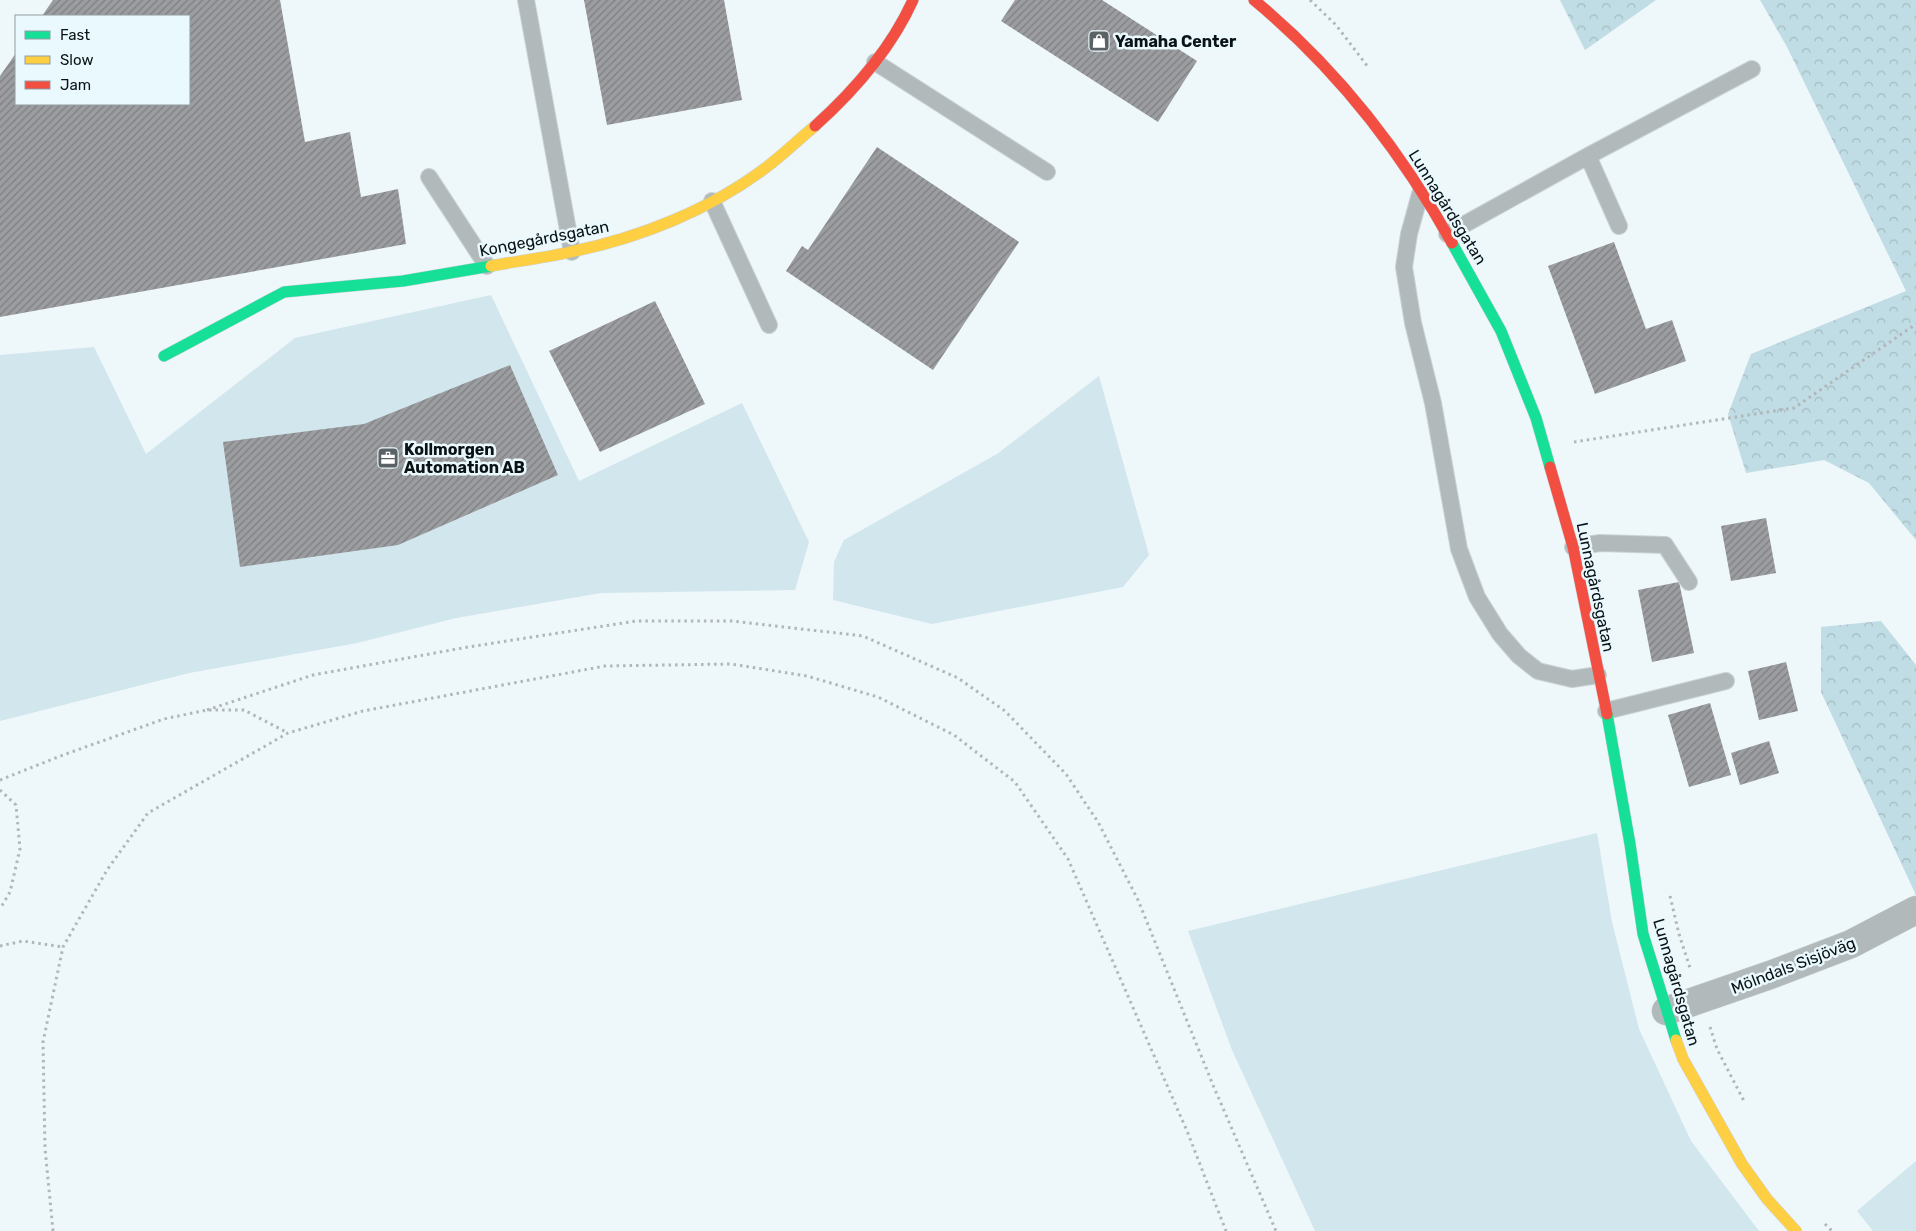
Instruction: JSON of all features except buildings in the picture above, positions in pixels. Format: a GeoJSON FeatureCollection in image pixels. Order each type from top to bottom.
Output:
{"type":"FeatureCollection","features":[{"type":"Feature","properties":{"kind":"street","name":"Kongegårdsgatan"},"geometry":{"type":"LineString","coordinates":[[164,356],[284,292],[403,282],[572,252],[641,233],[679,218],[712,201],[768,166],[843,101],[875,62],[904,20],[913,0]]}},
{"type":"Feature","properties":{"kind":"street","name":"Lunnagårdsgatan"},"geometry":{"type":"LineString","coordinates":[[1254,0],[1285,26],[1353,98],[1393,149],[1420,194],[1448,234],[1501,332],[1532,409],[1573,547],[1606,711],[1630,844],[1643,934],[1666,1011],[1683,1059],[1732,1149],[1767,1199],[1796,1231]]}},
{"type":"Feature","properties":{"kind":"street","name":"Mölndals Sisjöväg"},"geometry":{"type":"LineString","coordinates":[[1666,1011],[1770,975],[1851,944],[1916,910]]}},
{"type":"Feature","properties":{"kind":"lane"},"geometry":{"type":"LineString","coordinates":[[526,0],[572,252]]}},
{"type":"Feature","properties":{"kind":"lane"},"geometry":{"type":"LineString","coordinates":[[875,62],[1047,172]]}},
{"type":"Feature","properties":{"kind":"lane"},"geometry":{"type":"LineString","coordinates":[[1448,234],[1588,156],[1752,69]]}},
{"type":"Feature","properties":{"kind":"lane"},"geometry":{"type":"LineString","coordinates":[[1588,156],[1619,226]]}},
{"type":"Feature","properties":{"kind":"lane"},"geometry":{"type":"LineString","coordinates":[[429,177],[486,266]]}},
{"type":"Feature","properties":{"kind":"lane"},"geometry":{"type":"LineString","coordinates":[[1420,194],[1409,234],[1404,267],[1413,323],[1433,403],[1459,549],[1477,597],[1500,634],[1519,656],[1538,671],[1555,676],[1572,679],[1598,675]]}},
{"type":"Feature","properties":{"kind":"lane"},"geometry":{"type":"LineString","coordinates":[[712,201],[769,325]]}},
{"type":"Feature","properties":{"kind":"lane"},"geometry":{"type":"LineString","coordinates":[[1573,547],[1600,542],[1665,545],[1689,582]]}},
{"type":"Feature","properties":{"kind":"lane"},"geometry":{"type":"LineString","coordinates":[[1606,711],[1726,681]]}},
{"type":"Feature","properties":{"kind":"path"},"geometry":{"type":"LineString","coordinates":[[1574,442],[1794,408],[1916,324]]}},
{"type":"Feature","properties":{"kind":"path"},"geometry":{"type":"LineString","coordinates":[[0,780],[62,755],[164,719],[207,710],[313,675],[468,647],[636,621],[732,622],[863,636],[958,678],[1005,711],[1066,774],[1098,822],[1138,900],[1213,1085],[1276,1231]]}},
{"type":"Feature","properties":{"kind":"path"},"geometry":{"type":"LineString","coordinates":[[53,1231],[45,1148],[43,1042],[63,947],[107,870],[148,813],[288,733],[363,710],[605,666],[731,664],[807,676],[878,698],[954,735],[1014,782],[1068,859],[1187,1131],[1226,1231]]}},
{"type":"Feature","properties":{"kind":"path"},"geometry":{"type":"LineString","coordinates":[[207,710],[244,710],[288,733]]}},
{"type":"Feature","properties":{"kind":"path"},"geometry":{"type":"LineString","coordinates":[[0,790],[16,805],[20,849],[10,892],[0,909]]}},
{"type":"Feature","properties":{"kind":"path"},"geometry":{"type":"LineString","coordinates":[[0,946],[23,941],[63,947]]}},
{"type":"Feature","properties":{"kind":"path"},"geometry":{"type":"LineString","coordinates":[[1700,999],[1718,1049],[1746,1106]]}},
{"type":"Feature","properties":{"kind":"path"},"geometry":{"type":"LineString","coordinates":[[1819,1217],[1832,1231]]}},
{"type":"Feature","properties":{"kind":"shaded area"},"geometry":{"type":"Polygon","coordinates":[[[491,295],[579,481],[742,403],[809,542],[795,590],[601,593],[456,618],[357,643],[189,673],[0,721],[0,355],[94,347],[146,454],[295,338],[491,295]]]}},
{"type":"Feature","properties":{"kind":"shaded area"},"geometry":{"type":"Polygon","coordinates":[[[1099,376],[1149,555],[1123,587],[932,624],[833,600],[834,562],[844,540],[997,454],[1099,376]]]}},
{"type":"Feature","properties":{"kind":"shaded area"},"geometry":{"type":"Polygon","coordinates":[[[1597,833],[1612,922],[1639,1029],[1691,1141],[1759,1231],[1315,1231],[1232,1050],[1188,931],[1597,833]]]}},
{"type":"Feature","properties":{"kind":"shaded area"},"geometry":{"type":"Polygon","coordinates":[[[1916,1161],[1916,1231],[1873,1231],[1857,1211],[1916,1161]]]}},
{"type":"Feature","properties":{"kind":"green space"},"geometry":{"type":"Polygon","coordinates":[[[1560,0],[1656,0],[1585,50],[1560,0]]]}},
{"type":"Feature","properties":{"kind":"green space"},"geometry":{"type":"Polygon","coordinates":[[[1760,0],[1916,0],[1916,540],[1869,483],[1824,460],[1746,473],[1728,414],[1751,354],[1906,291],[1787,47],[1760,0]]]}},
{"type":"Feature","properties":{"kind":"green space"},"geometry":{"type":"Polygon","coordinates":[[[1881,621],[1916,665],[1916,895],[1821,692],[1821,627],[1881,621]]]}},
{"type":"Feature","properties":{"kind":"traffic: fast"},"geometry":{"type":"LineString","coordinates":[[1452,243],[1501,331],[1536,418],[1550,467]]}},
{"type":"Feature","properties":{"kind":"traffic: fast"},"geometry":{"type":"LineString","coordinates":[[164,356],[284,292],[403,281],[491,266]]}},
{"type":"Feature","properties":{"kind":"traffic: fast"},"geometry":{"type":"LineString","coordinates":[[1607,714],[1630,844],[1643,934],[1676,1040]]}},
{"type":"Feature","properties":{"kind":"traffic: slow"},"geometry":{"type":"LineString","coordinates":[[491,266],[596,246],[623,239],[674,220],[723,196],[746,181],[774,161],[815,126]]}},
{"type":"Feature","properties":{"kind":"traffic: slow"},"geometry":{"type":"LineString","coordinates":[[1676,1040],[1683,1059],[1742,1164],[1767,1199],[1796,1231]]}},
{"type":"Feature","properties":{"kind":"traffic: jam"},"geometry":{"type":"LineString","coordinates":[[815,126],[871,68],[894,35],[913,0]]}},
{"type":"Feature","properties":{"kind":"traffic: jam"},"geometry":{"type":"LineString","coordinates":[[1254,0],[1312,53],[1364,112],[1411,176],[1452,243]]}},
{"type":"Feature","properties":{"kind":"traffic: jam"},"geometry":{"type":"LineString","coordinates":[[1550,467],[1573,547],[1607,714]]}},
{"type":"Feature","properties":{"kind":"place","name":"Yamaha Center"},"geometry":{"type":"Point","coordinates":[1099,41]}},
{"type":"Feature","properties":{"kind":"place","name":"Kollmorgen Automation AB"},"geometry":{"type":"Point","coordinates":[388,458]}}]}
